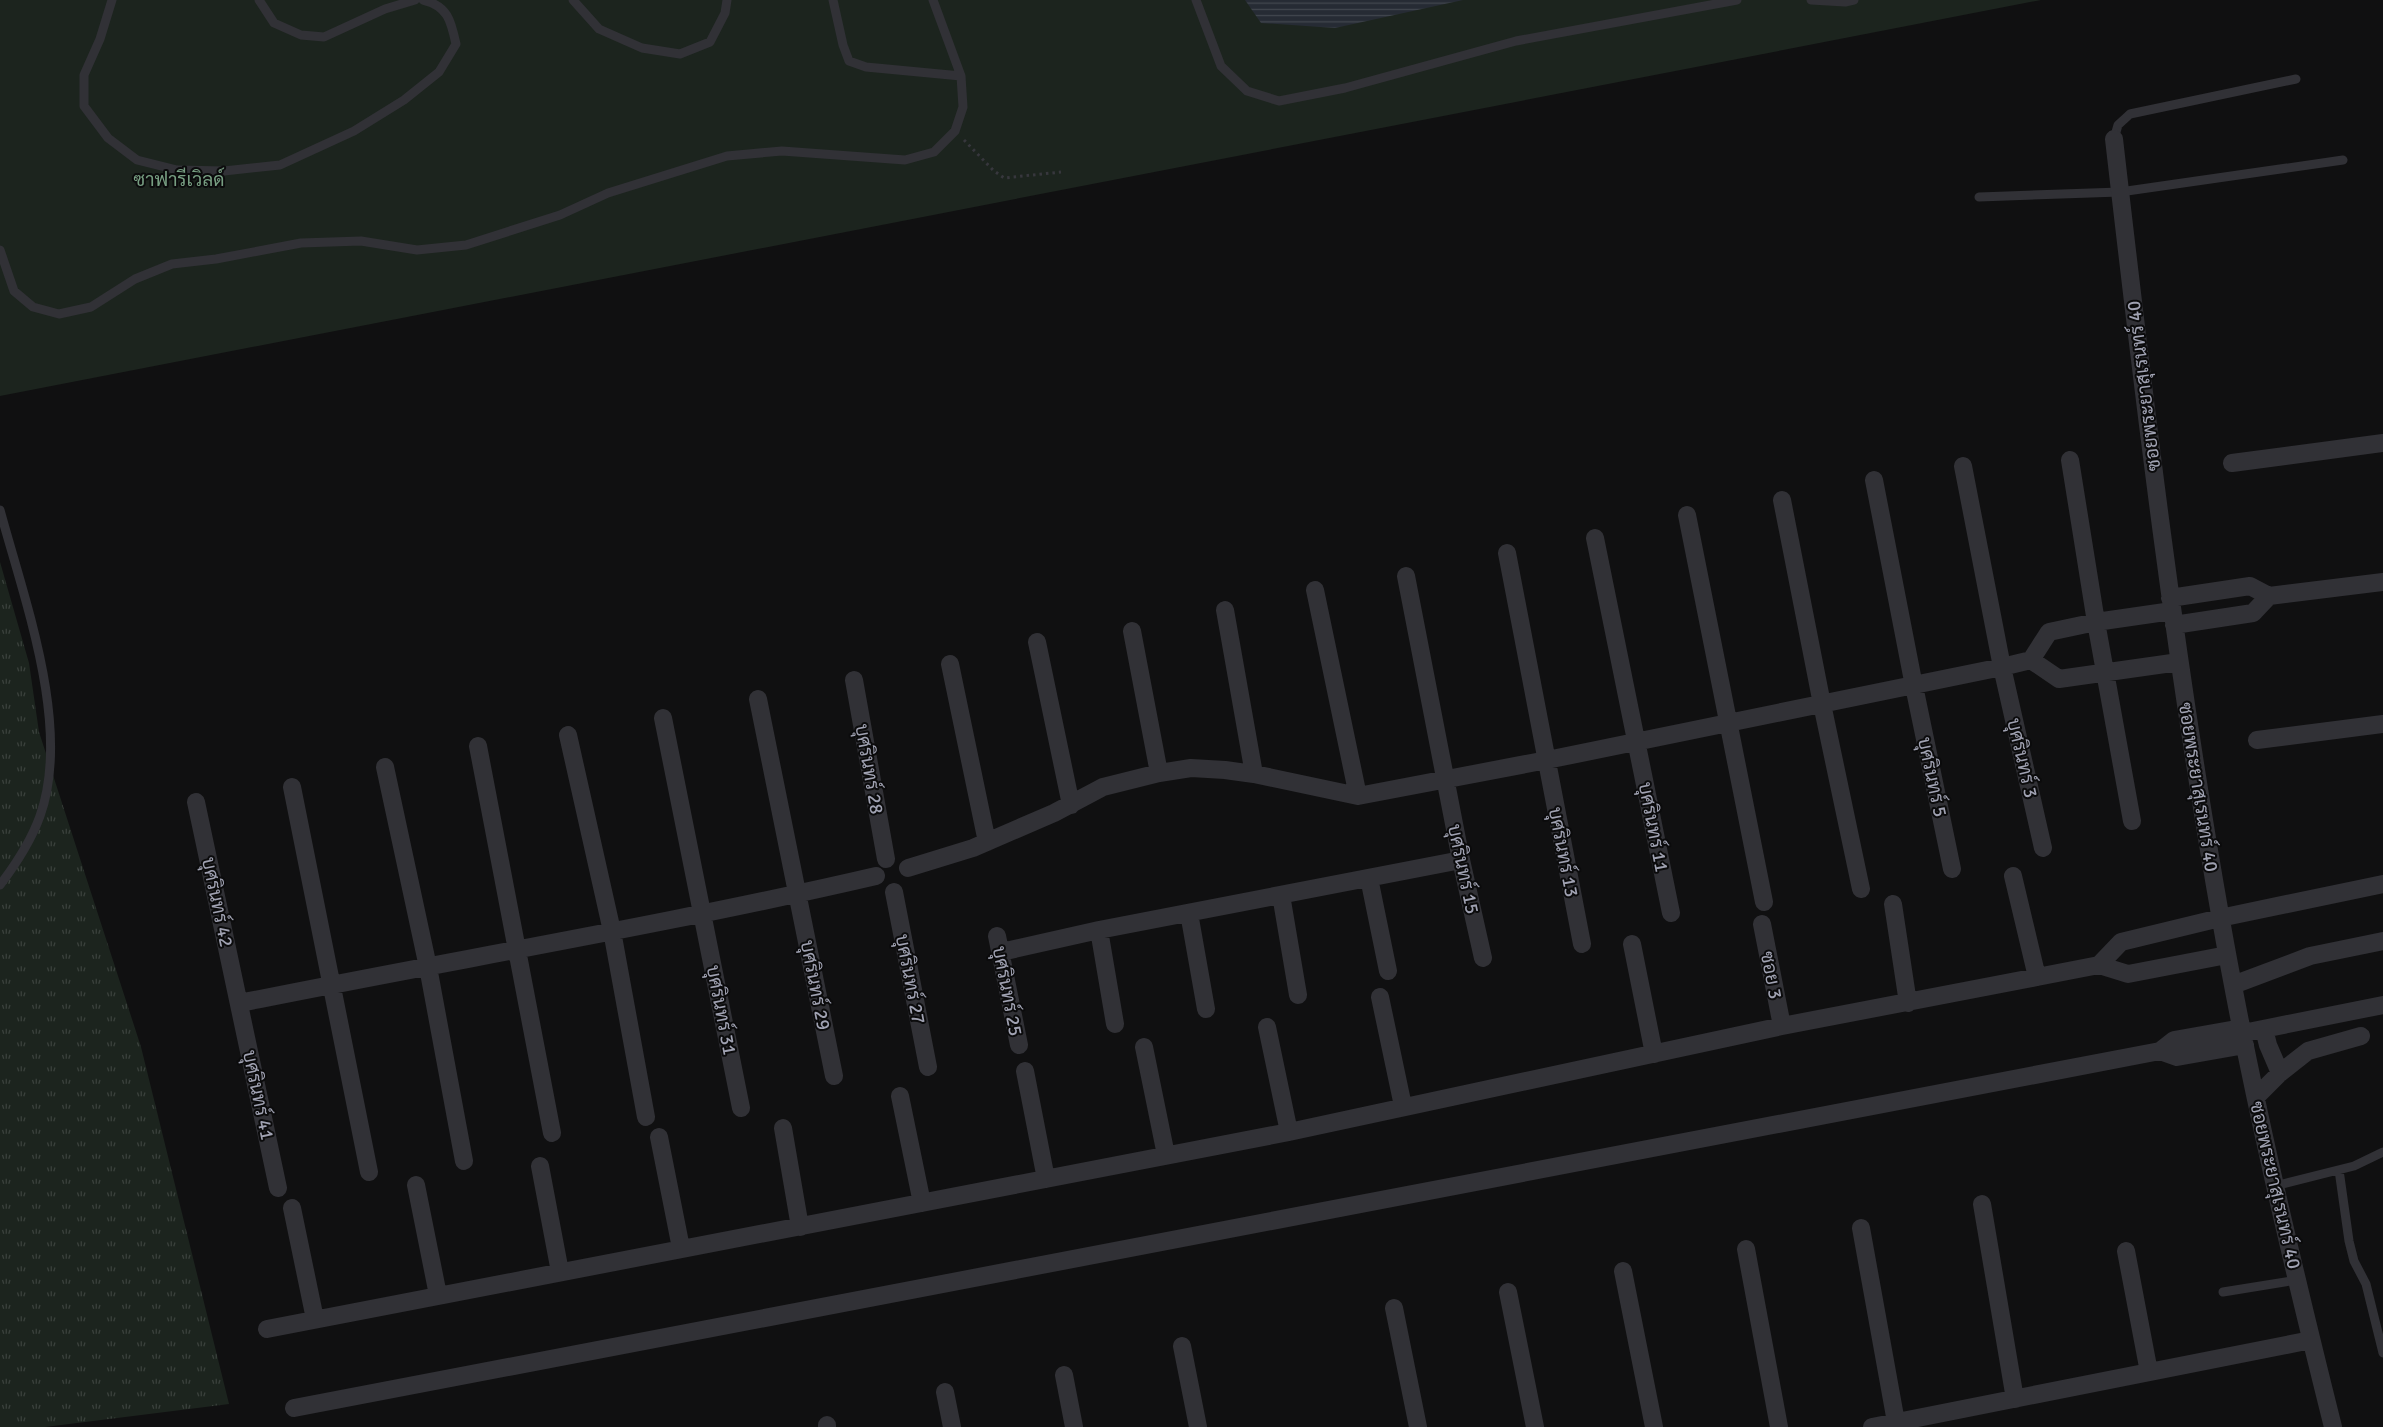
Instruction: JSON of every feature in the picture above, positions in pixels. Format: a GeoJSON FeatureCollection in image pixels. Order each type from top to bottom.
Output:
{"type":"FeatureCollection","features":[{"type":"Feature","properties":{"kind":"street","name":"ซอยพระยาสุเรนทร์ 40"},"geometry":{"type":"LineString","coordinates":[[2114,139],[2150,451],[2179,662],[2220,918],[2275,1186],[2333,1427]]}},
{"type":"Feature","properties":{"kind":"street"},"geometry":{"type":"LineString","coordinates":[[2232,463],[2383,444]]}},
{"type":"Feature","properties":{"kind":"street"},"geometry":{"type":"LineString","coordinates":[[2070,460],[2096,622],[2132,821]]}},
{"type":"Feature","properties":{"kind":"street","name":"บุศรินทร์ 3"},"geometry":{"type":"LineString","coordinates":[[1963,466],[2002,667],[2043,848]]}},
{"type":"Feature","properties":{"kind":"street","name":"บุศรินทร์ 5"},"geometry":{"type":"LineString","coordinates":[[1874,480],[1952,869]]}},
{"type":"Feature","properties":{"kind":"street"},"geometry":{"type":"LineString","coordinates":[[1782,500],[1861,889]]}},
{"type":"Feature","properties":{"kind":"street"},"geometry":{"type":"LineString","coordinates":[[1687,515],[1727,724],[1764,902]]}},
{"type":"Feature","properties":{"kind":"street","name":"บุศรินทร์ 11"},"geometry":{"type":"LineString","coordinates":[[1595,538],[1671,913]]}},
{"type":"Feature","properties":{"kind":"street","name":"บุศรินทร์ 13"},"geometry":{"type":"LineString","coordinates":[[1507,553],[1582,944]]}},
{"type":"Feature","properties":{"kind":"street","name":"บุศรินทร์ 15"},"geometry":{"type":"LineString","coordinates":[[1406,576],[1461,860],[1483,958]]}},
{"type":"Feature","properties":{"kind":"street"},"geometry":{"type":"LineString","coordinates":[[908,868],[986,842],[1071,805],[1103,787],[1159,773],[1191,768],[1254,774],[1358,796],[1727,724],[2002,667],[2031,660],[2049,632],[2096,622],[2172,611],[2250,586],[2269,596],[2383,582]]}},
{"type":"Feature","properties":{"kind":"street"},"geometry":{"type":"LineString","coordinates":[[1315,590],[1358,796]]}},
{"type":"Feature","properties":{"kind":"street"},"geometry":{"type":"LineString","coordinates":[[2172,611],[2252,613],[2269,596]]}},
{"type":"Feature","properties":{"kind":"street"},"geometry":{"type":"LineString","coordinates":[[1225,610],[1254,774]]}},
{"type":"Feature","properties":{"kind":"street"},"geometry":{"type":"LineString","coordinates":[[1132,632],[1159,773]]}},
{"type":"Feature","properties":{"kind":"street"},"geometry":{"type":"LineString","coordinates":[[1037,642],[1071,805]]}},
{"type":"Feature","properties":{"kind":"street"},"geometry":{"type":"LineString","coordinates":[[2031,660],[2059,680],[2179,662]]}},
{"type":"Feature","properties":{"kind":"street"},"geometry":{"type":"LineString","coordinates":[[950,664],[986,842]]}},
{"type":"Feature","properties":{"kind":"street","name":"บุศรินทร์ 28"},"geometry":{"type":"LineString","coordinates":[[854,680],[886,859]]}},
{"type":"Feature","properties":{"kind":"street","name":"บุศรินทร์ 29"},"geometry":{"type":"LineString","coordinates":[[758,699],[834,1076]]}},
{"type":"Feature","properties":{"kind":"street","name":"บุศรินทร์ 31"},"geometry":{"type":"LineString","coordinates":[[663,718],[741,1108]]}},
{"type":"Feature","properties":{"kind":"street"},"geometry":{"type":"LineString","coordinates":[[2257,740],[2383,724]]}},
{"type":"Feature","properties":{"kind":"street"},"geometry":{"type":"LineString","coordinates":[[568,734],[612,931],[646,1117]]}},
{"type":"Feature","properties":{"kind":"street"},"geometry":{"type":"LineString","coordinates":[[478,746],[552,1133]]}},
{"type":"Feature","properties":{"kind":"street"},"geometry":{"type":"LineString","coordinates":[[385,767],[428,967],[464,1161]]}},
{"type":"Feature","properties":{"kind":"street"},"geometry":{"type":"LineString","coordinates":[[292,787],[369,1172]]}},
{"type":"Feature","properties":{"kind":"street","name":"บุศรินทร์ 42"},"geometry":{"type":"LineString","coordinates":[[196,802],[240,1003]]}},
{"type":"Feature","properties":{"kind":"street"},"geometry":{"type":"LineString","coordinates":[[886,859],[900,859],[908,868],[909,880],[906,885],[894,892],[882,888],[876,876],[881,862],[886,859]]}},
{"type":"Feature","properties":{"kind":"street"},"geometry":{"type":"LineString","coordinates":[[1115,1024],[1099,930],[1461,860]]}},
{"type":"Feature","properties":{"kind":"street"},"geometry":{"type":"LineString","coordinates":[[240,1003],[798,894],[876,876]]}},
{"type":"Feature","properties":{"kind":"street"},"geometry":{"type":"LineString","coordinates":[[2013,876],[2037,976]]}},
{"type":"Feature","properties":{"kind":"street"},"geometry":{"type":"LineString","coordinates":[[1369,878],[1388,970]]}},
{"type":"Feature","properties":{"kind":"street"},"geometry":{"type":"LineString","coordinates":[[2099,965],[2121,942],[2220,918],[2383,884]]}},
{"type":"Feature","properties":{"kind":"street","name":"บุศรินทร์ 27"},"geometry":{"type":"LineString","coordinates":[[894,892],[928,1067]]}},
{"type":"Feature","properties":{"kind":"street"},"geometry":{"type":"LineString","coordinates":[[1281,895],[1298,994]]}},
{"type":"Feature","properties":{"kind":"street"},"geometry":{"type":"LineString","coordinates":[[1893,904],[1908,1003]]}},
{"type":"Feature","properties":{"kind":"street"},"geometry":{"type":"LineString","coordinates":[[1189,913],[1206,1009]]}},
{"type":"Feature","properties":{"kind":"street","name":"ซอย 3"},"geometry":{"type":"LineString","coordinates":[[1762,924],[1782,1026]]}},
{"type":"Feature","properties":{"kind":"street","name":"บุศรินทร์ 25"},"geometry":{"type":"LineString","coordinates":[[1019,1045],[999,944],[1099,930]]}},
{"type":"Feature","properties":{"kind":"street"},"geometry":{"type":"LineString","coordinates":[[2233,985],[2310,956],[2383,941]]}},
{"type":"Feature","properties":{"kind":"street"},"geometry":{"type":"LineString","coordinates":[[1632,944],[1654,1054]]}},
{"type":"Feature","properties":{"kind":"street"},"geometry":{"type":"LineString","coordinates":[[267,1329],[1289,1132],[1782,1026],[1908,1003],[2037,976],[2099,965],[2128,974],[2227,955]]}},
{"type":"Feature","properties":{"kind":"street"},"geometry":{"type":"LineString","coordinates":[[1380,997],[1403,1106]]}},
{"type":"Feature","properties":{"kind":"street","name":"บุศรินทร์ 41"},"geometry":{"type":"LineString","coordinates":[[240,1003],[278,1188]]}},
{"type":"Feature","properties":{"kind":"street"},"geometry":{"type":"LineString","coordinates":[[294,1408],[2160,1050],[2174,1040],[2243,1035],[2383,1005]]}},
{"type":"Feature","properties":{"kind":"street"},"geometry":{"type":"LineString","coordinates":[[1267,1027],[1289,1132]]}},
{"type":"Feature","properties":{"kind":"street"},"geometry":{"type":"LineString","coordinates":[[2264,1029],[2268,1045],[2280,1073]]}},
{"type":"Feature","properties":{"kind":"street"},"geometry":{"type":"LineString","coordinates":[[2256,1097],[2280,1073],[2308,1052],[2361,1036]]}},
{"type":"Feature","properties":{"kind":"street"},"geometry":{"type":"LineString","coordinates":[[1144,1047],[1166,1155]]}},
{"type":"Feature","properties":{"kind":"street"},"geometry":{"type":"LineString","coordinates":[[1026,1071],[1046,1179]]}},
{"type":"Feature","properties":{"kind":"street"},"geometry":{"type":"LineString","coordinates":[[900,1096],[922,1203]]}},
{"type":"Feature","properties":{"kind":"street"},"geometry":{"type":"LineString","coordinates":[[783,1128],[800,1227]]}},
{"type":"Feature","properties":{"kind":"street"},"geometry":{"type":"LineString","coordinates":[[659,1137],[681,1248]]}},
{"type":"Feature","properties":{"kind":"street"},"geometry":{"type":"LineString","coordinates":[[540,1166],[560,1272]]}},
{"type":"Feature","properties":{"kind":"street"},"geometry":{"type":"LineString","coordinates":[[416,1185],[438,1295]]}},
{"type":"Feature","properties":{"kind":"street"},"geometry":{"type":"LineString","coordinates":[[1982,1204],[2015,1398]]}},
{"type":"Feature","properties":{"kind":"street"},"geometry":{"type":"LineString","coordinates":[[292,1208],[315,1319]]}},
{"type":"Feature","properties":{"kind":"street"},"geometry":{"type":"LineString","coordinates":[[1861,1228],[1896,1422]]}},
{"type":"Feature","properties":{"kind":"street"},"geometry":{"type":"LineString","coordinates":[[1746,1249],[1779,1427]]}},
{"type":"Feature","properties":{"kind":"street"},"geometry":{"type":"LineString","coordinates":[[2126,1251],[2149,1372]]}},
{"type":"Feature","properties":{"kind":"street"},"geometry":{"type":"LineString","coordinates":[[1623,1271],[1654,1427]]}},
{"type":"Feature","properties":{"kind":"street"},"geometry":{"type":"LineString","coordinates":[[1508,1292],[1535,1427]]}},
{"type":"Feature","properties":{"kind":"street"},"geometry":{"type":"LineString","coordinates":[[1394,1308],[1418,1427]]}},
{"type":"Feature","properties":{"kind":"street"},"geometry":{"type":"LineString","coordinates":[[1872,1427],[2311,1340]]}},
{"type":"Feature","properties":{"kind":"street"},"geometry":{"type":"LineString","coordinates":[[1182,1346],[1198,1427]]}},
{"type":"Feature","properties":{"kind":"street"},"geometry":{"type":"LineString","coordinates":[[1064,1375],[1074,1427]]}},
{"type":"Feature","properties":{"kind":"street"},"geometry":{"type":"LineString","coordinates":[[945,1392],[952,1427]]}},
{"type":"Feature","properties":{"kind":"lane"},"geometry":{"type":"LineString","coordinates":[[112,0],[100,39],[84,75],[84,106],[108,138],[136,160],[177,170],[224,171],[280,165],[354,132],[404,100],[439,72],[456,44],[451,20],[436,3],[423,0]]}},
{"type":"Feature","properties":{"kind":"lane"},"geometry":{"type":"LineString","coordinates":[[259,0],[274,23],[301,35],[324,37],[414,0]]}},
{"type":"Feature","properties":{"kind":"lane"},"geometry":{"type":"LineString","coordinates":[[573,0],[599,29],[642,48],[680,54],[710,42],[725,13],[727,0]]}},
{"type":"Feature","properties":{"kind":"lane"},"geometry":{"type":"LineString","coordinates":[[833,0],[843,45],[850,61],[866,66],[961,76]]}},
{"type":"Feature","properties":{"kind":"lane"},"geometry":{"type":"LineString","coordinates":[[0,250],[14,291],[33,307],[59,314],[91,307],[135,279],[172,264],[216,259],[301,243],[361,241],[417,250],[466,244],[560,215],[608,193],[727,156],[782,151],[905,160],[934,152],[955,130],[963,107],[961,76],[933,0]]}},
{"type":"Feature","properties":{"kind":"lane"},"geometry":{"type":"LineString","coordinates":[[1196,0],[1221,66],[1247,91],[1279,101],[1345,88],[1516,41],[1737,0]]}},
{"type":"Feature","properties":{"kind":"lane"},"geometry":{"type":"LineString","coordinates":[[1811,0],[1845,2],[1854,0]]}},
{"type":"Feature","properties":{"kind":"lane"},"geometry":{"type":"LineString","coordinates":[[2114,139],[2118,124],[2130,114],[2296,79]]}},
{"type":"Feature","properties":{"kind":"lane"},"geometry":{"type":"LineString","coordinates":[[1979,197],[2120,192],[2343,160]]}},
{"type":"Feature","properties":{"kind":"lane"},"geometry":{"type":"LineString","coordinates":[[0,510],[42,670],[51,726],[50,773],[40,816],[20,859],[0,885]]}},
{"type":"Feature","properties":{"kind":"lane"},"geometry":{"type":"LineString","coordinates":[[2275,1186],[2354,1166],[2383,1152]]}},
{"type":"Feature","properties":{"kind":"lane"},"geometry":{"type":"LineString","coordinates":[[2339,1170],[2349,1242],[2354,1261],[2366,1284],[2383,1353]]}},
{"type":"Feature","properties":{"kind":"lane"},"geometry":{"type":"LineString","coordinates":[[2223,1292],[2297,1280]]}},
{"type":"Feature","properties":{"kind":"path"},"geometry":{"type":"LineString","coordinates":[[955,130],[993,170],[1004,178],[1061,172]]}},
{"type":"Feature","properties":{"kind":"green space","name":"ซาฟารีเวิลด์"},"geometry":{"type":"Polygon","coordinates":[[[0,0],[2041,0],[0,396],[0,0]]]}},
{"type":"Feature","properties":{"kind":"green space"},"geometry":{"type":"Polygon","coordinates":[[[0,562],[29,663],[39,732],[141,1047],[229,1404],[45,1427],[0,1427],[0,562]]]}},
{"type":"Feature","properties":{"kind":"shaded area"},"geometry":{"type":"Polygon","coordinates":[[[1245,0],[1463,0],[1335,28],[1261,23],[1245,0]]]}}]}
